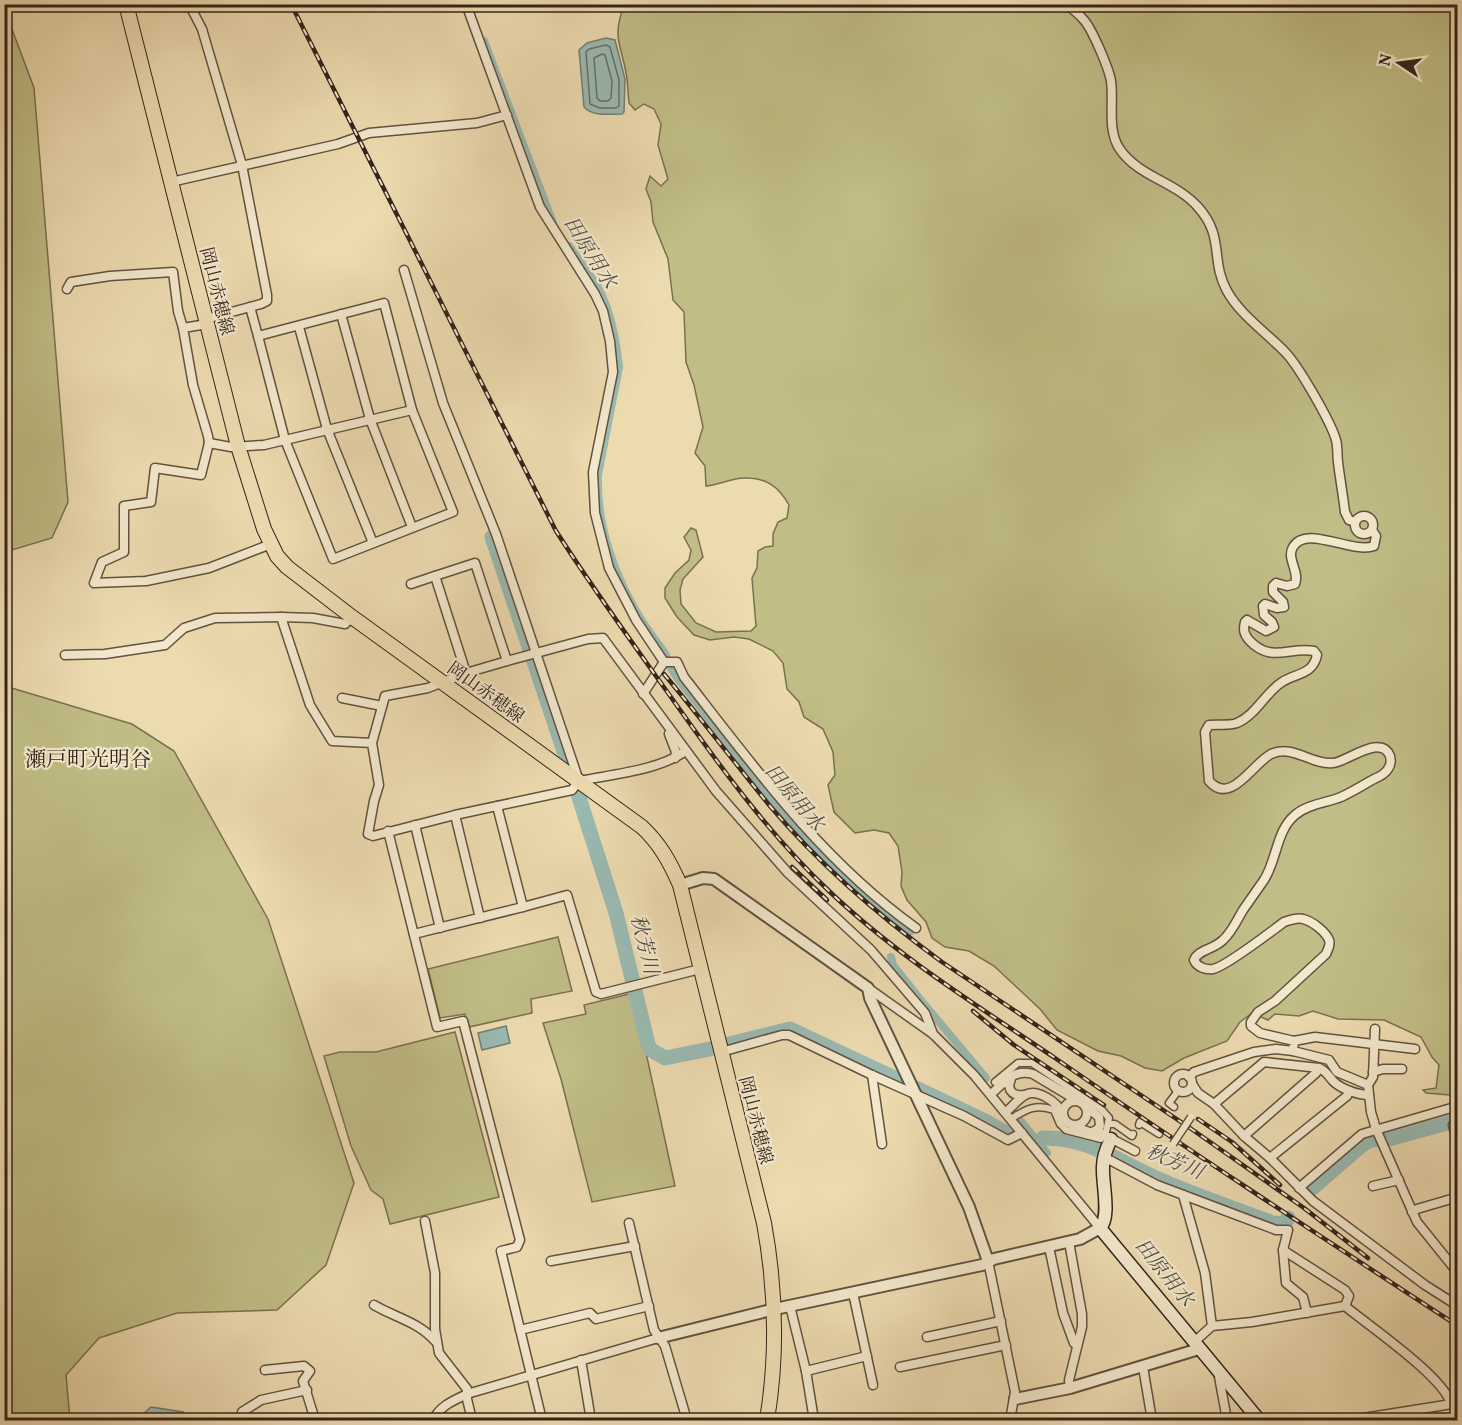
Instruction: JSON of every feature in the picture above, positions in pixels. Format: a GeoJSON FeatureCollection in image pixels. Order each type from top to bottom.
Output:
{"type":"FeatureCollection","features":[{"type":"Feature","properties":{"kind":"main road","name":"岡山赤穂線"},"geometry":{"type":"LineString","coordinates":[[126,4],[238,446],[264,529],[277,556],[286,567],[352,617],[642,827],[665,852],[680,885],[764,1222],[775,1309],[774,1363],[767,1420]]}},
{"type":"Feature","properties":{"kind":"main road"},"geometry":{"type":"LineString","coordinates":[[1104,1141],[1106,1216],[1100,1228],[1259,1420]]}},
{"type":"Feature","properties":{"kind":"street"},"geometry":{"type":"LineString","coordinates":[[183,328],[267,301],[242,165],[202,29],[189,4]]}},
{"type":"Feature","properties":{"kind":"street"},"geometry":{"type":"LineString","coordinates":[[466,4],[540,207],[596,294],[603,311],[610,340],[613,372],[593,472],[595,513],[609,568],[636,620],[664,662]]}},
{"type":"Feature","properties":{"kind":"street"},"geometry":{"type":"LineString","coordinates":[[1066,4],[1088,25],[1108,71],[1117,146],[1128,160],[1141,170],[1181,191],[1206,216],[1216,237],[1218,265],[1228,292],[1238,307],[1288,355],[1300,370],[1333,431],[1344,512],[1349,520],[1355,522]]}},
{"type":"Feature","properties":{"kind":"street"},"geometry":{"type":"LineString","coordinates":[[171,182],[338,144],[369,133],[477,123],[507,115]]}},
{"type":"Feature","properties":{"kind":"street"},"geometry":{"type":"LineString","coordinates":[[404,270],[443,403],[496,534],[579,781]]}},
{"type":"Feature","properties":{"kind":"street"},"geometry":{"type":"LineString","coordinates":[[67,289],[71,282],[94,278],[173,272],[178,311],[193,384],[209,443],[201,475],[155,468],[151,502],[124,506],[124,552],[102,562],[94,583],[146,581],[209,568],[271,544]]}},
{"type":"Feature","properties":{"kind":"street"},"geometry":{"type":"LineString","coordinates":[[250,307],[285,440],[333,559],[453,512],[412,410],[384,303],[258,336]]}},
{"type":"Feature","properties":{"kind":"street"},"geometry":{"type":"LineString","coordinates":[[341,314],[370,419],[412,527]]}},
{"type":"Feature","properties":{"kind":"street"},"geometry":{"type":"LineString","coordinates":[[299,327],[327,429],[373,543]]}},
{"type":"Feature","properties":{"kind":"street"},"geometry":{"type":"LineString","coordinates":[[209,443],[238,446],[264,445],[412,410]]}},
{"type":"Feature","properties":{"kind":"street"},"geometry":{"type":"LineString","coordinates":[[1368,1085],[1337,1072],[1329,1060],[1255,1031],[1251,1026],[1258,1012],[1275,1001],[1326,954],[1330,946],[1324,933],[1302,918],[1293,919],[1284,922],[1219,967],[1204,969],[1194,960],[1199,952],[1212,949],[1226,938],[1271,869],[1282,831],[1293,816],[1305,808],[1341,797],[1382,775],[1389,768],[1390,755],[1386,750],[1378,747],[1368,748],[1332,763],[1282,751],[1270,755],[1237,785],[1220,789],[1209,781],[1205,732],[1209,725],[1230,724],[1246,718],[1268,693],[1282,682],[1304,674],[1316,659],[1317,655],[1314,651],[1308,650],[1288,654],[1261,650],[1245,635],[1243,629],[1247,620],[1266,631],[1274,627],[1264,615],[1263,606],[1266,604],[1277,608],[1284,607],[1283,602],[1273,592],[1273,586],[1276,583],[1287,586],[1295,584],[1296,573],[1290,555],[1296,543],[1302,538],[1311,538],[1366,549],[1374,546],[1376,536],[1372,530],[1372,520],[1361,516],[1355,522],[1355,528],[1361,534],[1367,534],[1372,530]]}},
{"type":"Feature","properties":{"kind":"street"},"geometry":{"type":"LineString","coordinates":[[411,584],[475,562],[507,661]]}},
{"type":"Feature","properties":{"kind":"street"},"geometry":{"type":"LineString","coordinates":[[435,576],[466,673]]}},
{"type":"Feature","properties":{"kind":"street"},"geometry":{"type":"LineString","coordinates":[[281,617],[310,705],[332,741],[372,743]]}},
{"type":"Feature","properties":{"kind":"street"},"geometry":{"type":"LineString","coordinates":[[65,655],[105,654],[165,645],[184,628],[214,618],[313,618],[345,624],[352,617]]}},
{"type":"Feature","properties":{"kind":"street"},"geometry":{"type":"LineString","coordinates":[[686,751],[675,758],[657,764],[579,781],[572,790],[373,836],[368,834],[379,785],[372,743],[385,696],[428,688],[466,673],[507,661],[588,639],[603,638],[716,791],[788,873],[871,950],[925,1012],[933,1034]]}},
{"type":"Feature","properties":{"kind":"street"},"geometry":{"type":"LineString","coordinates":[[643,694],[664,662]]}},
{"type":"Feature","properties":{"kind":"street"},"geometry":{"type":"LineString","coordinates":[[664,662],[677,662],[690,686],[820,843],[873,895],[916,928]]}},
{"type":"Feature","properties":{"kind":"street"},"geometry":{"type":"LineString","coordinates":[[342,698],[382,706]]}},
{"type":"Feature","properties":{"kind":"street"},"geometry":{"type":"LineString","coordinates":[[666,725],[676,752],[675,758]]}},
{"type":"Feature","properties":{"kind":"street"},"geometry":{"type":"LineString","coordinates":[[497,806],[523,907]]}},
{"type":"Feature","properties":{"kind":"street"},"geometry":{"type":"LineString","coordinates":[[456,815],[480,918]]}},
{"type":"Feature","properties":{"kind":"street"},"geometry":{"type":"LineString","coordinates":[[415,825],[440,928]]}},
{"type":"Feature","properties":{"kind":"street"},"geometry":{"type":"LineString","coordinates":[[388,831],[437,1027],[463,1021],[520,1240],[517,1246],[501,1251],[542,1420]]}},
{"type":"Feature","properties":{"kind":"street"},"geometry":{"type":"LineString","coordinates":[[433,1420],[443,1406],[467,1394],[531,1374],[658,1338],[775,1309],[982,1265],[988,1261],[1069,1242],[1092,1234],[1100,1228],[991,1094],[933,1034],[714,879],[703,878],[680,885]]}},
{"type":"Feature","properties":{"kind":"street"},"geometry":{"type":"LineString","coordinates":[[414,934],[567,895],[596,992],[601,994],[700,969]]}},
{"type":"Feature","properties":{"kind":"street"},"geometry":{"type":"LineString","coordinates":[[868,988],[870,998],[969,1207],[988,1261],[1015,1399],[1010,1420]]}},
{"type":"Feature","properties":{"kind":"street"},"geometry":{"type":"LineString","coordinates":[[1375,1029],[1373,1072],[1368,1085],[1371,1112],[1412,1212],[1426,1235],[1458,1273]]}},
{"type":"Feature","properties":{"kind":"street"},"geometry":{"type":"LineString","coordinates":[[721,1052],[789,1035],[982,1124],[1008,1140],[1022,1133]]}},
{"type":"Feature","properties":{"kind":"street"},"geometry":{"type":"LineString","coordinates":[[1174,1107],[1169,1104],[1187,1086],[1194,1072],[1254,1052],[1293,1046],[1316,1037],[1415,1049]]}},
{"type":"Feature","properties":{"kind":"street"},"geometry":{"type":"LineString","coordinates":[[1214,1104],[1264,1062],[1318,1068],[1326,1071],[1336,1084],[1369,1095]]}},
{"type":"Feature","properties":{"kind":"street"},"geometry":{"type":"LineString","coordinates":[[995,1082],[1018,1063],[1032,1063],[1102,1110],[1109,1118],[1104,1141]]}},
{"type":"Feature","properties":{"kind":"street"},"geometry":{"type":"LineString","coordinates":[[1244,1136],[1316,1073],[1318,1068]]}},
{"type":"Feature","properties":{"kind":"street"},"geometry":{"type":"LineString","coordinates":[[1373,1072],[1383,1069],[1402,1069]]}},
{"type":"Feature","properties":{"kind":"street"},"geometry":{"type":"LineString","coordinates":[[991,1094],[1012,1076],[1025,1071],[1033,1074],[1082,1104],[1100,1120],[1104,1141]]}},
{"type":"Feature","properties":{"kind":"street"},"geometry":{"type":"LineString","coordinates":[[872,1075],[882,1144]]}},
{"type":"Feature","properties":{"kind":"street"},"geometry":{"type":"LineString","coordinates":[[1012,1076],[1009,1083],[1010,1090],[1015,1095],[1032,1093],[1045,1096],[1059,1107],[1067,1123],[1104,1141],[1157,1185],[1276,1230],[1288,1230],[1283,1250],[1286,1282],[1304,1297],[1307,1313]]}},
{"type":"Feature","properties":{"kind":"street"},"geometry":{"type":"LineString","coordinates":[[1187,1086],[1214,1104],[1244,1136],[1270,1158],[1313,1201],[1425,1285],[1458,1306]]}},
{"type":"Feature","properties":{"kind":"street"},"geometry":{"type":"LineString","coordinates":[[1270,1158],[1347,1096],[1349,1090]]}},
{"type":"Feature","properties":{"kind":"street"},"geometry":{"type":"LineString","coordinates":[[1006,1112],[1025,1095]]}},
{"type":"Feature","properties":{"kind":"street"},"geometry":{"type":"LineString","coordinates":[[1062,1113],[1067,1103],[1082,1104]]}},
{"type":"Feature","properties":{"kind":"street"},"geometry":{"type":"LineString","coordinates":[[1074,1126],[1082,1124],[1087,1118],[1082,1104]]}},
{"type":"Feature","properties":{"kind":"street"},"geometry":{"type":"LineString","coordinates":[[1299,1188],[1362,1134],[1458,1106]]}},
{"type":"Feature","properties":{"kind":"street"},"geometry":{"type":"LineString","coordinates":[[1014,1117],[1028,1108],[1049,1108],[1054,1110],[1060,1124],[1066,1130],[1135,1151]]}},
{"type":"Feature","properties":{"kind":"street"},"geometry":{"type":"LineString","coordinates":[[1173,1144],[1191,1117]]}},
{"type":"Feature","properties":{"kind":"street"},"geometry":{"type":"LineString","coordinates":[[1139,1125],[1140,1122],[1159,1134]]}},
{"type":"Feature","properties":{"kind":"street"},"geometry":{"type":"LineString","coordinates":[[1109,1124],[1114,1124],[1132,1136],[1133,1134]]}},
{"type":"Feature","properties":{"kind":"street"},"geometry":{"type":"LineString","coordinates":[[1453,1125],[1458,1144]]}},
{"type":"Feature","properties":{"kind":"street"},"geometry":{"type":"LineString","coordinates":[[1373,1186],[1399,1180]]}},
{"type":"Feature","properties":{"kind":"street"},"geometry":{"type":"LineString","coordinates":[[1183,1195],[1205,1273],[1212,1326]]}},
{"type":"Feature","properties":{"kind":"street"},"geometry":{"type":"LineString","coordinates":[[1412,1212],[1456,1200]]}},
{"type":"Feature","properties":{"kind":"street"},"geometry":{"type":"LineString","coordinates":[[425,1221],[435,1273],[438,1353],[467,1389],[472,1420]]}},
{"type":"Feature","properties":{"kind":"street"},"geometry":{"type":"LineString","coordinates":[[629,1223],[658,1338],[665,1346],[687,1420]]}},
{"type":"Feature","properties":{"kind":"street"},"geometry":{"type":"LineString","coordinates":[[1069,1242],[1082,1314],[1082,1327],[1069,1380],[1070,1388]]}},
{"type":"Feature","properties":{"kind":"street"},"geometry":{"type":"LineString","coordinates":[[551,1261],[634,1246]]}},
{"type":"Feature","properties":{"kind":"street"},"geometry":{"type":"LineString","coordinates":[[1049,1247],[1063,1313],[1077,1346]]}},
{"type":"Feature","properties":{"kind":"street"},"geometry":{"type":"LineString","coordinates":[[1283,1250],[1345,1290],[1349,1296],[1345,1306]]}},
{"type":"Feature","properties":{"kind":"street"},"geometry":{"type":"LineString","coordinates":[[853,1293],[873,1385]]}},
{"type":"Feature","properties":{"kind":"street"},"geometry":{"type":"LineString","coordinates":[[374,1305],[412,1323],[436,1341]]}},
{"type":"Feature","properties":{"kind":"street"},"geometry":{"type":"LineString","coordinates":[[520,1330],[590,1313],[596,1319],[649,1306]]}},
{"type":"Feature","properties":{"kind":"street"},"geometry":{"type":"LineString","coordinates":[[790,1306],[806,1371],[814,1420]]}},
{"type":"Feature","properties":{"kind":"street"},"geometry":{"type":"LineString","coordinates":[[1015,1399],[1070,1388],[1143,1367],[1196,1346],[1212,1326],[1345,1306],[1430,1374],[1444,1388],[1454,1403],[1351,1420]]}},
{"type":"Feature","properties":{"kind":"street"},"geometry":{"type":"LineString","coordinates":[[927,1338],[1001,1321]]}},
{"type":"Feature","properties":{"kind":"street"},"geometry":{"type":"LineString","coordinates":[[900,1367],[1006,1345]]}},
{"type":"Feature","properties":{"kind":"street"},"geometry":{"type":"LineString","coordinates":[[806,1371],[867,1356]]}},
{"type":"Feature","properties":{"kind":"street"},"geometry":{"type":"LineString","coordinates":[[581,1360],[591,1420]]}},
{"type":"Feature","properties":{"kind":"street"},"geometry":{"type":"LineString","coordinates":[[265,1370],[303,1366],[310,1371],[303,1381],[315,1420]]}},
{"type":"Feature","properties":{"kind":"street"},"geometry":{"type":"LineString","coordinates":[[1143,1367],[1152,1420]]}},
{"type":"Feature","properties":{"kind":"street"},"geometry":{"type":"LineString","coordinates":[[1218,1370],[1227,1420]]}},
{"type":"Feature","properties":{"kind":"street"},"geometry":{"type":"LineString","coordinates":[[242,1420],[242,1412],[261,1400],[307,1390]]}},
{"type":"Feature","properties":{"kind":"shaded area"},"geometry":{"type":"Polygon","coordinates":[[[625,4],[1457,5],[1457,1093],[1450,1095],[1426,1093],[1423,1090],[1436,1088],[1439,1065],[1421,1037],[1384,1020],[1338,1019],[1313,1011],[1299,1016],[1275,1014],[1268,1020],[1252,1013],[1240,1022],[1227,1041],[1184,1058],[1162,1071],[1145,1068],[1121,1056],[1098,1051],[1057,1030],[1040,1009],[994,966],[969,951],[945,947],[932,938],[926,922],[907,900],[901,886],[902,872],[898,846],[889,833],[874,830],[855,833],[834,812],[828,785],[835,775],[833,752],[823,729],[804,717],[799,702],[787,689],[783,663],[773,651],[749,639],[734,637],[710,640],[694,635],[677,617],[665,598],[665,588],[675,573],[689,560],[691,550],[684,537],[691,528],[696,530],[703,557],[683,579],[680,590],[681,604],[696,623],[716,632],[751,631],[756,626],[752,578],[757,568],[758,551],[773,546],[773,534],[778,522],[787,518],[789,505],[776,488],[759,479],[739,478],[706,486],[705,466],[695,453],[703,427],[694,385],[686,362],[684,312],[673,300],[668,259],[653,222],[651,202],[646,189],[650,176],[661,186],[668,179],[658,145],[661,124],[654,109],[644,104],[635,110],[629,103],[627,79],[618,34],[618,26],[625,4]]]}},
{"type":"Feature","properties":{"kind":"shaded area"},"geometry":{"type":"Polygon","coordinates":[[[4,8],[34,88],[68,502],[52,538],[5,552],[4,8]]]}},
{"type":"Feature","properties":{"kind":"shaded area"},"geometry":{"type":"Polygon","coordinates":[[[5,686],[132,724],[174,751],[268,919],[354,1183],[326,1265],[277,1310],[177,1313],[99,1338],[66,1375],[70,1420],[5,1420],[5,686]]]}},
{"type":"Feature","properties":{"kind":"shaded area"},"geometry":{"type":"Polygon","coordinates":[[[558,937],[572,991],[531,999],[532,1013],[469,1027],[465,1014],[440,1018],[428,969],[558,937]]]}},
{"type":"Feature","properties":{"kind":"shaded area"},"geometry":{"type":"Polygon","coordinates":[[[633,993],[675,1186],[592,1202],[561,1079],[543,1023],[586,1014],[584,1005],[633,993]]]}},
{"type":"Feature","properties":{"kind":"shaded area"},"geometry":{"type":"Polygon","coordinates":[[[455,1032],[499,1197],[390,1224],[383,1199],[371,1190],[351,1146],[324,1056],[340,1052],[376,1052],[455,1032]]]}},
{"type":"Feature","properties":{"kind":"water"},"geometry":{"type":"Polygon","coordinates":[[[606,38],[615,40],[625,79],[624,112],[622,114],[597,114],[584,107],[579,50],[587,43],[606,38]]]}},
{"type":"Feature","properties":{"kind":"water"},"geometry":{"type":"Polygon","coordinates":[[[506,1026],[510,1043],[482,1050],[478,1033],[506,1026]]]}},
{"type":"Feature","properties":{"kind":"water"},"geometry":{"type":"Polygon","coordinates":[[[151,1407],[183,1412],[182,1420],[132,1420],[133,1414],[143,1414],[151,1407]]]}},
{"type":"Feature","properties":{"kind":"waterway","name":"田原用水"},"geometry":{"type":"LineString","coordinates":[[484,41],[553,223]]}},
{"type":"Feature","properties":{"kind":"waterway","name":"田原用水"},"geometry":{"type":"LineString","coordinates":[[569,246],[600,290],[611,323],[618,356],[619,367],[598,475],[598,494],[604,532],[623,587],[642,621],[666,655]]}},
{"type":"Feature","properties":{"kind":"waterway","name":"秋芳川"},"geometry":{"type":"LineString","coordinates":[[492,537],[569,766]]}},
{"type":"Feature","properties":{"kind":"waterway","name":"田原用水"},"geometry":{"type":"LineString","coordinates":[[671,668],[792,822],[851,883],[910,932]]}},
{"type":"Feature","properties":{"kind":"waterway","name":"秋芳川"},"geometry":{"type":"LineString","coordinates":[[577,791],[616,913],[651,1050],[665,1058],[710,1049]]}},
{"type":"Feature","properties":{"kind":"waterway","name":"田原用水"},"geometry":{"type":"LineString","coordinates":[[891,957],[893,965],[986,1078]]}},
{"type":"Feature","properties":{"kind":"waterway","name":"秋芳川"},"geometry":{"type":"LineString","coordinates":[[729,1044],[790,1029],[1010,1135]]}},
{"type":"Feature","properties":{"kind":"waterway","name":"田原用水"},"geometry":{"type":"LineString","coordinates":[[1019,1119],[1047,1153]]}},
{"type":"Feature","properties":{"kind":"waterway","name":"秋芳川"},"geometry":{"type":"LineString","coordinates":[[1310,1190],[1362,1145],[1371,1140],[1389,1139],[1458,1120]]}},
{"type":"Feature","properties":{"kind":"waterway","name":"秋芳川"},"geometry":{"type":"LineString","coordinates":[[1043,1138],[1074,1141],[1102,1151],[1170,1184],[1273,1223],[1284,1224],[1288,1218]]}},
{"type":"Feature","properties":{"kind":"railway"},"geometry":{"type":"LineString","coordinates":[[291,4],[556,531],[616,620],[713,755],[787,848],[855,915],[910,959],[1205,1160],[1458,1326]]}},
{"type":"Feature","properties":{"kind":"railway"},"geometry":{"type":"LineString","coordinates":[[664,674],[789,828],[873,908],[942,962],[1190,1128],[1304,1208],[1368,1258]]}},
{"type":"Feature","properties":{"kind":"railway"},"geometry":{"type":"LineString","coordinates":[[792,867],[827,900]]}},
{"type":"Feature","properties":{"kind":"railway"},"geometry":{"type":"LineString","coordinates":[[973,1011],[1014,1045],[1104,1105]]}},
{"type":"Feature","properties":{"kind":"railway"},"geometry":{"type":"LineString","coordinates":[[1198,1119],[1232,1142],[1280,1185]]}},
{"type":"Feature","properties":{"kind":"district","name":"瀬戸町光明谷"},"geometry":{"type":"Point","coordinates":[88,759]}}]}
